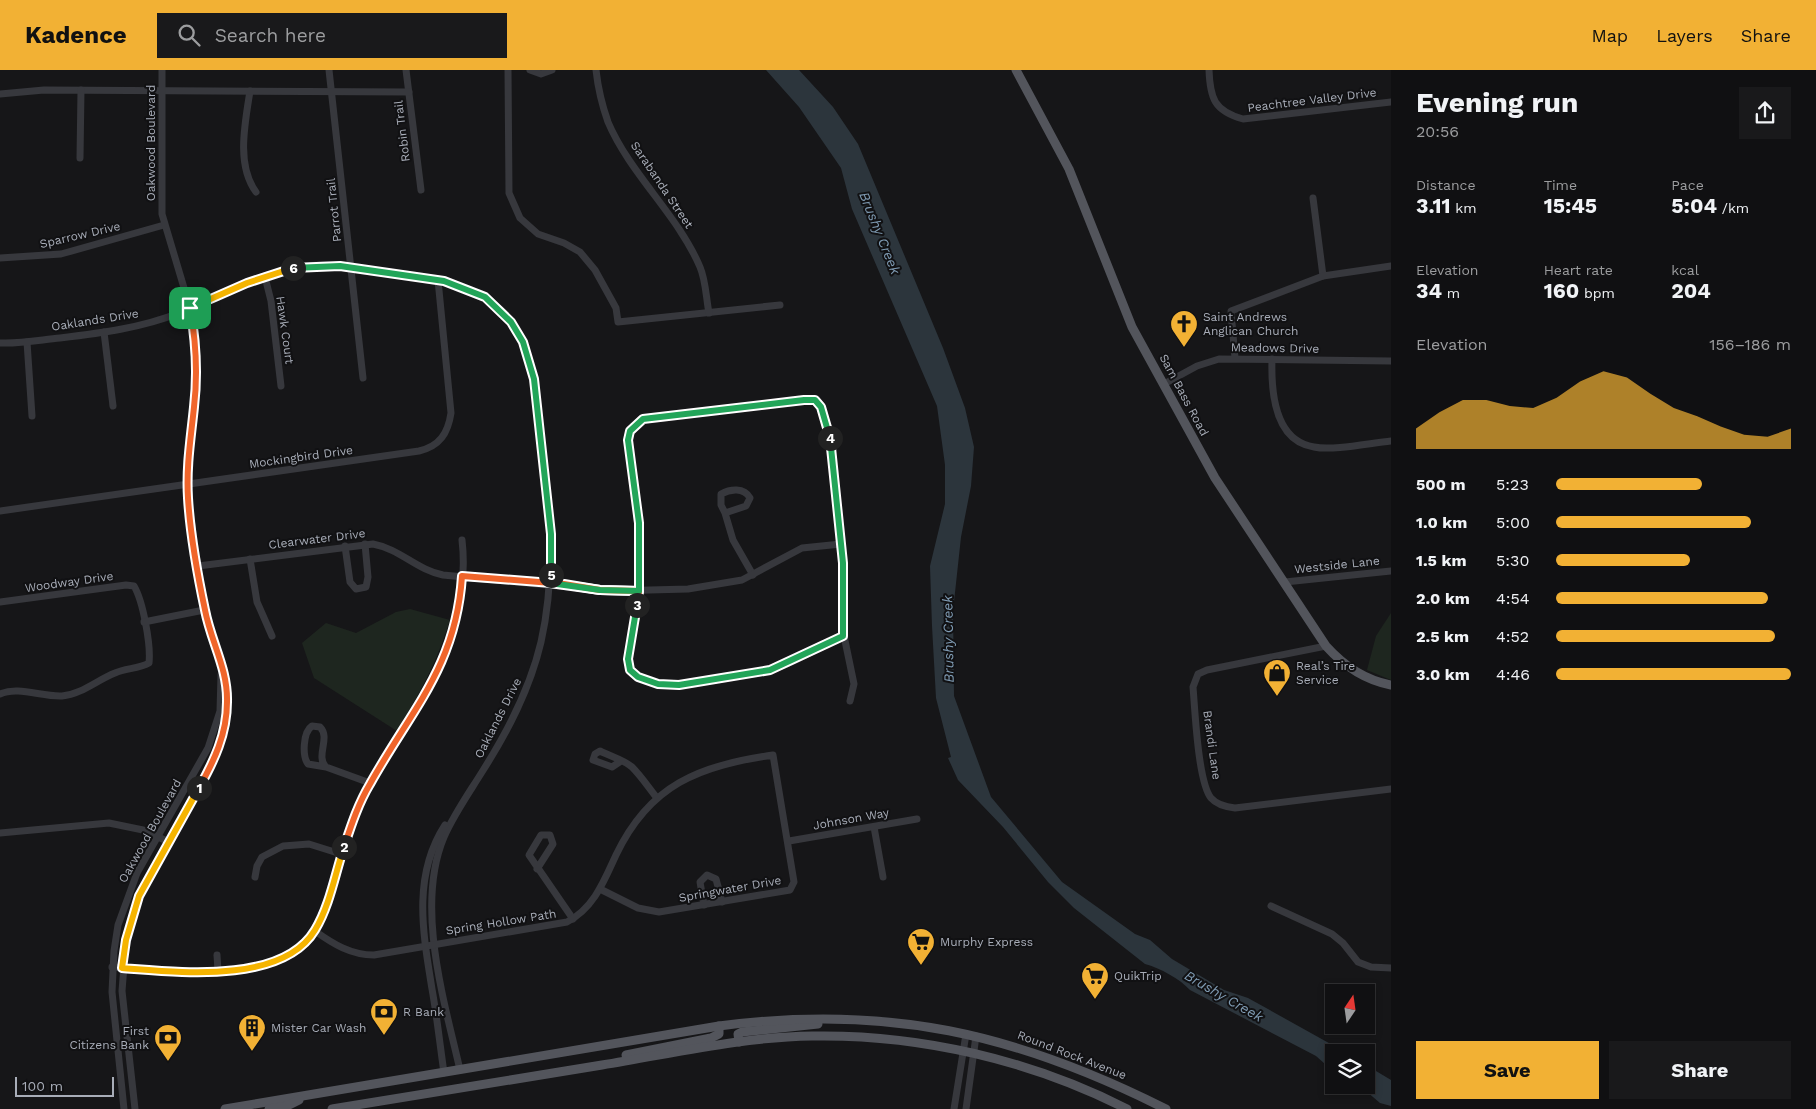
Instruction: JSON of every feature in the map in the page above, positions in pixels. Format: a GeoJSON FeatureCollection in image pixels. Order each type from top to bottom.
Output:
{"type":"FeatureCollection","features":[{"type":"Feature","properties":{"kind":"main road","name":"Sam Bass Road"},"geometry":{"type":"LineString","coordinates":[[1016,70],[1067,165],[1125,312],[1215,478],[1326,646],[1348,668],[1372,680],[1391,685]]}},
{"type":"Feature","properties":{"kind":"main road","name":"Round Rock Avenue"},"geometry":{"type":"LineString","coordinates":[[308,1096],[719,1026],[772,1020],[829,1018],[906,1022],[976,1036],[1078,1068],[1166,1109]]}},
{"type":"Feature","properties":{"kind":"main road"},"geometry":{"type":"LineString","coordinates":[[739,1042],[738,1034],[742,1032],[818,1024],[829,1018]]}},
{"type":"Feature","properties":{"kind":"main road"},"geometry":{"type":"LineString","coordinates":[[613,1063],[622,1056],[710,1038],[719,1034],[719,1026]]}},
{"type":"Feature","properties":{"kind":"main road"},"geometry":{"type":"LineString","coordinates":[[332,1109],[739,1042],[828,1036],[904,1042],[972,1054],[1054,1078],[1127,1109]]}},
{"type":"Feature","properties":{"kind":"main road"},"geometry":{"type":"LineString","coordinates":[[460,1070],[463,1087]]}},
{"type":"Feature","properties":{"kind":"main road"},"geometry":{"type":"LineString","coordinates":[[444,1073],[448,1090]]}},
{"type":"Feature","properties":{"kind":"main road"},"geometry":{"type":"LineString","coordinates":[[225,1109],[308,1096]]}},
{"type":"Feature","properties":{"kind":"main road"},"geometry":{"type":"LineString","coordinates":[[268,1109],[287,1106],[308,1096]]}},
{"type":"Feature","properties":{"kind":"street","name":"Oakwood Boulevard"},"geometry":{"type":"LineString","coordinates":[[135,1109],[123,1010],[122,968],[126,940],[139,896],[212,764],[222,737],[227,710],[227,690],[220,657],[204,610],[188,484],[187,459],[196,378],[196,355],[190,308],[164,225],[161,193],[162,70]]}},
{"type":"Feature","properties":{"kind":"street","name":"Parrot Trail"},"geometry":{"type":"LineString","coordinates":[[329,70],[364,378]]}},
{"type":"Feature","properties":{"kind":"street","name":"Robin Trail"},"geometry":{"type":"LineString","coordinates":[[406,70],[421,190]]}},
{"type":"Feature","properties":{"kind":"street"},"geometry":{"type":"LineString","coordinates":[[508,70],[509,193],[520,218],[538,234],[564,243],[580,252],[595,270],[616,308],[618,322],[780,305]]}},
{"type":"Feature","properties":{"kind":"street"},"geometry":{"type":"LineString","coordinates":[[530,70],[541,74],[552,70]]}},
{"type":"Feature","properties":{"kind":"street","name":"Sarabanda Street"},"geometry":{"type":"LineString","coordinates":[[596,70],[598,91],[609,123],[638,171],[678,227],[701,269],[709,313]]}},
{"type":"Feature","properties":{"kind":"street","name":"Peachtree Valley Drive"},"geometry":{"type":"LineString","coordinates":[[1208,70],[1210,91],[1216,104],[1225,113],[1243,119],[1391,102]]}},
{"type":"Feature","properties":{"kind":"street"},"geometry":{"type":"LineString","coordinates":[[0,94],[44,90],[409,92]]}},
{"type":"Feature","properties":{"kind":"street"},"geometry":{"type":"LineString","coordinates":[[80,90],[80,158]]}},
{"type":"Feature","properties":{"kind":"street"},"geometry":{"type":"LineString","coordinates":[[250,92],[245,137],[245,165],[247,178],[256,192]]}},
{"type":"Feature","properties":{"kind":"street"},"geometry":{"type":"LineString","coordinates":[[1313,198],[1323,276]]}},
{"type":"Feature","properties":{"kind":"street","name":"Sparrow Drive"},"geometry":{"type":"LineString","coordinates":[[0,258],[60,254],[164,225]]}},
{"type":"Feature","properties":{"kind":"street","name":"Oaklands Drive"},"geometry":{"type":"LineString","coordinates":[[0,343],[27,342],[141,325],[190,308],[265,277],[305,266],[351,267],[438,280],[475,292],[494,304],[517,331],[528,355],[534,379],[551,534],[550,583],[541,643],[528,686],[501,741],[444,836],[438,855],[432,894],[436,944],[460,1070]]}},
{"type":"Feature","properties":{"kind":"street"},"geometry":{"type":"LineString","coordinates":[[1236,358],[1231,311],[1323,276],[1391,266]]}},
{"type":"Feature","properties":{"kind":"street","name":"Hawk Court"},"geometry":{"type":"LineString","coordinates":[[265,277],[271,301],[281,386]]}},
{"type":"Feature","properties":{"kind":"street","name":"Mockingbird Drive"},"geometry":{"type":"LineString","coordinates":[[0,511],[419,452],[438,443],[447,431],[451,413],[438,280]]}},
{"type":"Feature","properties":{"kind":"street"},"geometry":{"type":"LineString","coordinates":[[104,332],[113,406]]}},
{"type":"Feature","properties":{"kind":"street"},"geometry":{"type":"LineString","coordinates":[[27,342],[32,416]]}},
{"type":"Feature","properties":{"kind":"street","name":"Meadows Drive"},"geometry":{"type":"LineString","coordinates":[[1164,384],[1197,366],[1218,359],[1391,361]]}},
{"type":"Feature","properties":{"kind":"street"},"geometry":{"type":"LineString","coordinates":[[1272,359],[1271,386],[1274,403],[1287,430],[1298,442],[1318,448],[1391,441]]}},
{"type":"Feature","properties":{"kind":"street"},"geometry":{"type":"LineString","coordinates":[[843,636],[770,670],[679,685],[658,684],[638,677],[630,670],[628,664],[639,591],[639,523],[628,440],[630,431],[643,419],[804,400],[815,400],[821,407],[829,432],[841,544],[844,587],[843,636],[854,684],[850,701]]}},
{"type":"Feature","properties":{"kind":"street"},"geometry":{"type":"LineString","coordinates":[[725,513],[733,540],[753,576]]}},
{"type":"Feature","properties":{"kind":"street"},"geometry":{"type":"LineString","coordinates":[[112,968],[193,972],[262,965],[277,961],[300,947],[315,931],[359,804],[435,677],[456,618],[464,564],[462,540]]}},
{"type":"Feature","properties":{"kind":"street"},"geometry":{"type":"LineString","coordinates":[[345,546],[350,582],[356,589],[366,587],[368,577],[365,544]]}},
{"type":"Feature","properties":{"kind":"street","name":"Clearwater Drive"},"geometry":{"type":"LineString","coordinates":[[198,566],[365,544],[390,548],[435,574],[550,583],[600,590],[639,591],[699,588],[733,582],[753,576],[787,554],[802,548],[841,544]]}},
{"type":"Feature","properties":{"kind":"street"},"geometry":{"type":"LineString","coordinates":[[250,559],[257,602],[272,636]]}},
{"type":"Feature","properties":{"kind":"street","name":"Westside Lane"},"geometry":{"type":"LineString","coordinates":[[1285,582],[1391,571]]}},
{"type":"Feature","properties":{"kind":"street","name":"Woodway Drive"},"geometry":{"type":"LineString","coordinates":[[0,602],[126,585],[134,586],[144,622],[150,656],[149,664],[116,672],[79,691],[65,695],[45,696],[11,691],[0,694]]}},
{"type":"Feature","properties":{"kind":"street"},"geometry":{"type":"LineString","coordinates":[[144,622],[204,610]]}},
{"type":"Feature","properties":{"kind":"street","name":"Brandi Lane"},"geometry":{"type":"LineString","coordinates":[[1326,646],[1207,670],[1198,674],[1193,687],[1204,778],[1208,792],[1215,802],[1235,808],[1391,789]]}},
{"type":"Feature","properties":{"kind":"street","name":"Oakwood Boulevard"},"geometry":{"type":"LineString","coordinates":[[124,1109],[112,992],[112,968],[116,935],[124,904],[134,878],[203,758],[214,732],[221,703],[220,657]]}},
{"type":"Feature","properties":{"kind":"street"},"geometry":{"type":"LineString","coordinates":[[326,767],[322,760],[324,733],[320,727],[312,726],[306,732],[304,758],[308,764],[326,767],[370,783]]}},
{"type":"Feature","properties":{"kind":"street","name":"Spring Hollow Path"},"geometry":{"type":"LineString","coordinates":[[315,931],[341,948],[360,954],[374,955],[558,925],[573,919],[588,907],[600,889],[632,827],[658,798],[689,777],[708,768],[772,755]]}},
{"type":"Feature","properties":{"kind":"street","name":"Springwater Drive"},"geometry":{"type":"LineString","coordinates":[[600,889],[628,904],[649,911],[664,912],[790,890],[794,882],[789,840],[772,755]]}},
{"type":"Feature","properties":{"kind":"street"},"geometry":{"type":"LineString","coordinates":[[621,761],[632,767],[658,798]]}},
{"type":"Feature","properties":{"kind":"street","name":"Oaklands Drive"},"geometry":{"type":"LineString","coordinates":[[444,1073],[425,946],[422,902],[424,876],[440,833],[468,795]]}},
{"type":"Feature","properties":{"kind":"street","name":"Johnson Way"},"geometry":{"type":"LineString","coordinates":[[789,840],[917,819]]}},
{"type":"Feature","properties":{"kind":"street"},"geometry":{"type":"LineString","coordinates":[[0,833],[109,823],[143,830],[169,842]]}},
{"type":"Feature","properties":{"kind":"street"},"geometry":{"type":"LineString","coordinates":[[874,827],[884,877]]}},
{"type":"Feature","properties":{"kind":"street"},"geometry":{"type":"LineString","coordinates":[[537,869],[553,844],[550,835],[541,835],[529,855],[537,869],[573,919]]}},
{"type":"Feature","properties":{"kind":"street"},"geometry":{"type":"LineString","coordinates":[[255,877],[257,866],[262,857],[283,846],[309,844],[342,854]]}},
{"type":"Feature","properties":{"kind":"street"},"geometry":{"type":"LineString","coordinates":[[704,906],[700,882],[707,875],[716,879],[722,902]]}},
{"type":"Feature","properties":{"kind":"street"},"geometry":{"type":"LineString","coordinates":[[1271,906],[1337,938],[1358,962],[1371,967],[1391,968]]}},
{"type":"Feature","properties":{"kind":"street"},"geometry":{"type":"LineString","coordinates":[[217,955],[218,970]]}},
{"type":"Feature","properties":{"kind":"street"},"geometry":{"type":"LineString","coordinates":[[954,1109],[966,1034]]}},
{"type":"Feature","properties":{"kind":"street"},"geometry":{"type":"LineString","coordinates":[[966,1109],[972,1054],[976,1036]]}},
{"type":"Feature","properties":{"kind":"shaded area"},"geometry":{"type":"Polygon","coordinates":[[[410,609],[450,620],[427,677],[397,731],[314,678],[302,643],[326,623],[356,633],[396,612],[410,609]]]}},
{"type":"Feature","properties":{"kind":"shaded area"},"geometry":{"type":"Polygon","coordinates":[[[1391,613],[1391,680],[1367,670],[1376,636],[1391,613]]]}},
{"type":"Feature","properties":{"kind":"water","name":"Brushy Creek"},"geometry":{"type":"Polygon","coordinates":[[[766,70],[799,70],[833,107],[858,144],[943,348],[965,408],[974,447],[971,486],[961,537],[953,611],[954,696],[991,797],[1062,882],[1135,934],[1150,940],[1172,959],[1224,990],[1248,998],[1331,1044],[1325,1044],[1325,1064],[1316,1056],[1190,990],[1169,974],[1145,964],[1074,908],[1048,882],[1003,827],[958,780],[948,758],[951,757],[936,698],[930,566],[945,504],[945,465],[937,406],[852,209],[841,168],[799,107],[766,70]]]}},
{"type":"Feature","properties":{"kind":"water"},"geometry":{"type":"Polygon","coordinates":[[[1375,1070],[1391,1080],[1391,1106],[1380,1103],[1370,1094],[1375,1094],[1375,1070]]]}},
{"type":"Feature","properties":{"kind":"place","name":"Saint Andrews Anglican Church"},"geometry":{"type":"Point","coordinates":[1184,348]}},
{"type":"Feature","properties":{"kind":"place","name":"Real’s Tire Service"},"geometry":{"type":"Point","coordinates":[1277,697]}},
{"type":"Feature","properties":{"kind":"place","name":"Murphy Express"},"geometry":{"type":"Point","coordinates":[921,966]}},
{"type":"Feature","properties":{"kind":"place","name":"QuikTrip"},"geometry":{"type":"Point","coordinates":[1095,1000]}},
{"type":"Feature","properties":{"kind":"place","name":"R Bank"},"geometry":{"type":"Point","coordinates":[384,1036]}},
{"type":"Feature","properties":{"kind":"place","name":"Mister Car Wash"},"geometry":{"type":"Point","coordinates":[252,1052]}},
{"type":"Feature","properties":{"kind":"place","name":"First Citizens Bank"},"geometry":{"type":"Point","coordinates":[168,1062]}},
{"type":"Feature","properties":{"kind":"route"},"geometry":{"type":"LineString","coordinates":[[190,308],[196,355],[196,378],[187,459],[188,498],[204,610],[224,673],[227,690],[227,710],[222,737],[212,764],[139,896],[126,940],[122,968],[193,972],[262,965],[282,959],[308,940],[315,931],[323,912],[359,804],[435,677],[452,633],[458,611],[462,576],[564,584],[600,590],[639,591],[628,664],[630,670],[635,675],[658,684],[674,686],[770,670],[781,667],[818,646],[843,636],[843,563],[829,432],[821,407],[815,400],[643,419],[634,425],[628,440],[639,523],[639,591],[612,591],[600,590],[550,583],[552,555],[551,534],[532,369],[523,342],[517,331],[503,312],[485,297],[454,284],[438,280],[340,266],[310,266],[276,272],[190,308]]}}]}
